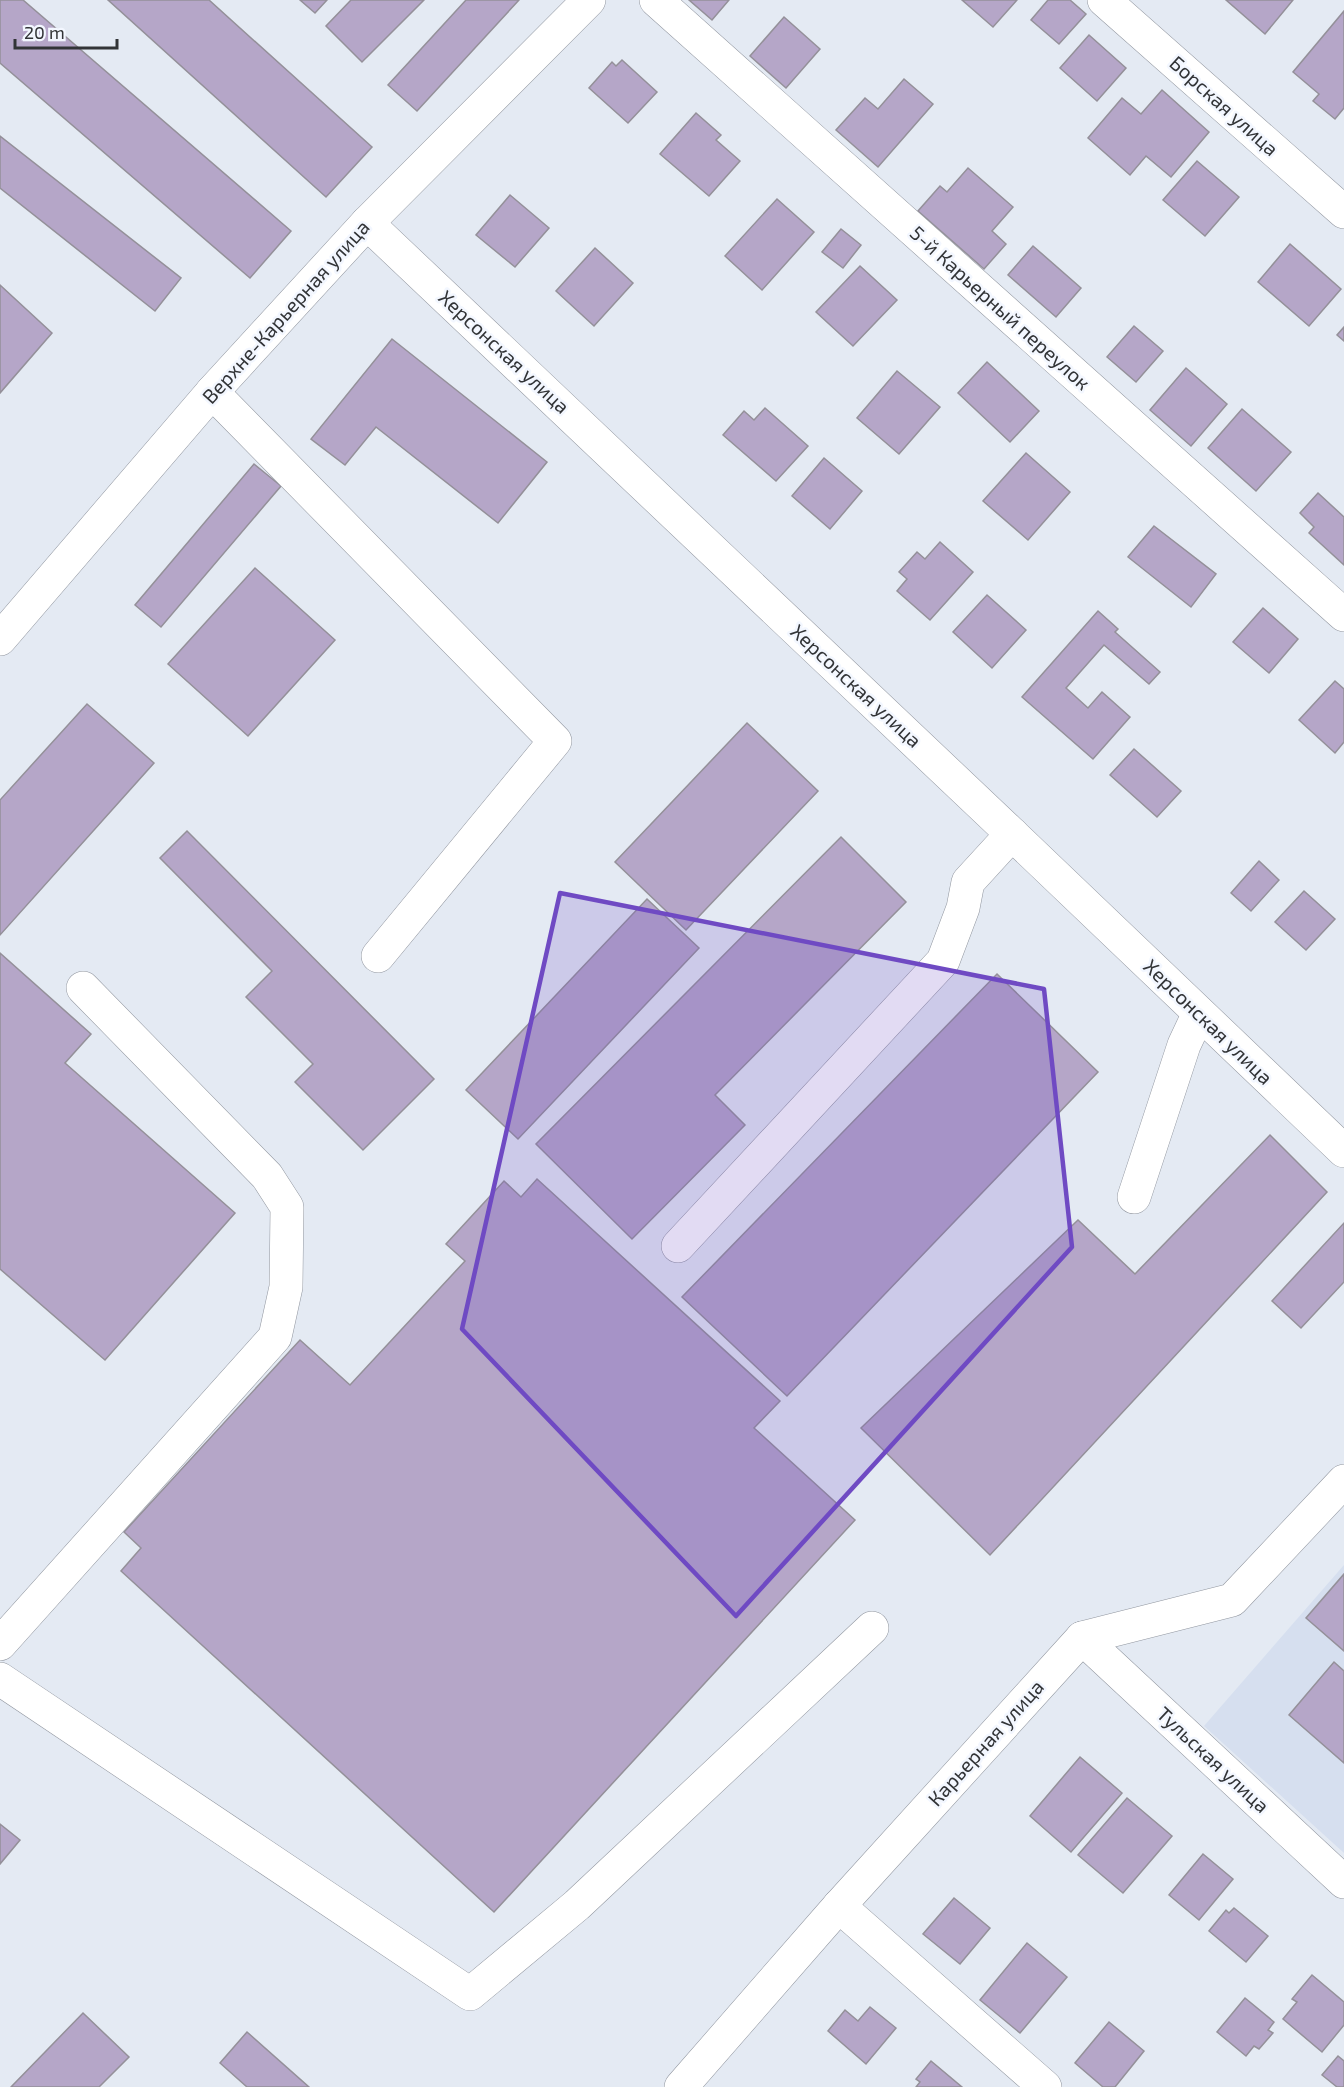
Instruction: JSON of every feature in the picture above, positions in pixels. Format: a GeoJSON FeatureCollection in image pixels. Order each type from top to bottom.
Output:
{"type":"FeatureCollection","features":[{"type":"Feature","properties":{"kind":"street","name":"Верхне-Карьерная улица"},"geometry":{"type":"LineString","coordinates":[[0,639],[212,392],[367,223],[589,0]]}},
{"type":"Feature","properties":{"kind":"street","name":"5-й Карьерный переулок"},"geometry":{"type":"LineString","coordinates":[[656,0],[1344,615]]}},
{"type":"Feature","properties":{"kind":"street","name":"Борская улица"},"geometry":{"type":"LineString","coordinates":[[1104,0],[1344,212]]}},
{"type":"Feature","properties":{"kind":"street","name":"Херсонская улица"},"geometry":{"type":"LineString","coordinates":[[367,223],[1344,1151]]}},
{"type":"Feature","properties":{"kind":"street"},"geometry":{"type":"LineString","coordinates":[[212,392],[555,741],[378,956]]}},
{"type":"Feature","properties":{"kind":"street"},"geometry":{"type":"LineString","coordinates":[[678,1246],[943,961],[963,908],[968,882],[1012,834]]}},
{"type":"Feature","properties":{"kind":"street"},"geometry":{"type":"LineString","coordinates":[[0,1644],[275,1336],[286,1287],[287,1207],[272,1184],[82,988]]}},
{"type":"Feature","properties":{"kind":"street"},"geometry":{"type":"LineString","coordinates":[[1134,1197],[1184,1046],[1199,1013]]}},
{"type":"Feature","properties":{"kind":"street"},"geometry":{"type":"LineString","coordinates":[[1082,1638],[1232,1600],[1344,1481]]}},
{"type":"Feature","properties":{"kind":"street"},"geometry":{"type":"LineString","coordinates":[[0,1679],[470,1994],[577,1905],[872,1628]]}},
{"type":"Feature","properties":{"kind":"street","name":"Тульская улица"},"geometry":{"type":"LineString","coordinates":[[1082,1638],[1344,1882]]}},
{"type":"Feature","properties":{"kind":"street","name":"Карьерная улица"},"geometry":{"type":"LineString","coordinates":[[681,2087],[839,1906],[1082,1638]]}},
{"type":"Feature","properties":{"kind":"street"},"geometry":{"type":"LineString","coordinates":[[839,1906],[1045,2087]]}},
{"type":"Feature","properties":{"kind":"highlighted area"},"geometry":{"type":"Polygon","coordinates":[[[560,893],[1044,989],[1072,1247],[736,1616],[462,1329],[560,893]]]}},
{"type":"Feature","properties":{"kind":"shaded area"},"geometry":{"type":"Polygon","coordinates":[[[1344,1565],[1344,1853],[1204,1726],[1344,1565]]]}},
{"type":"Feature","properties":{"kind":"building"},"geometry":{"type":"Polygon","coordinates":[[[0,0],[23,0],[291,231],[250,278],[0,63],[0,0]]]}},
{"type":"Feature","properties":{"kind":"building"},"geometry":{"type":"Polygon","coordinates":[[[108,0],[209,0],[372,147],[326,197],[108,0]]]}},
{"type":"Feature","properties":{"kind":"building"},"geometry":{"type":"Polygon","coordinates":[[[300,0],[327,0],[315,13],[300,0]]]}},
{"type":"Feature","properties":{"kind":"building"},"geometry":{"type":"Polygon","coordinates":[[[351,0],[424,0],[362,62],[326,26],[351,0]]]}},
{"type":"Feature","properties":{"kind":"building"},"geometry":{"type":"Polygon","coordinates":[[[466,0],[519,0],[417,111],[388,85],[466,0]]]}},
{"type":"Feature","properties":{"kind":"building"},"geometry":{"type":"Polygon","coordinates":[[[689,0],[729,0],[712,20],[689,0]]]}},
{"type":"Feature","properties":{"kind":"building"},"geometry":{"type":"Polygon","coordinates":[[[962,0],[1017,0],[993,27],[962,0]]]}},
{"type":"Feature","properties":{"kind":"building"},"geometry":{"type":"Polygon","coordinates":[[[1048,0],[1070,0],[1086,14],[1059,44],[1031,20],[1048,0]]]}},
{"type":"Feature","properties":{"kind":"building"},"geometry":{"type":"Polygon","coordinates":[[[1226,0],[1293,0],[1265,34],[1226,0]]]}},
{"type":"Feature","properties":{"kind":"building"},"geometry":{"type":"Polygon","coordinates":[[[1344,11],[1344,108],[1335,119],[1313,101],[1319,94],[1293,72],[1344,11]]]}},
{"type":"Feature","properties":{"kind":"building"},"geometry":{"type":"Polygon","coordinates":[[[784,17],[820,49],[786,88],[750,56],[784,17]]]}},
{"type":"Feature","properties":{"kind":"building"},"geometry":{"type":"Polygon","coordinates":[[[1089,35],[1126,68],[1097,101],[1060,68],[1089,35]]]}},
{"type":"Feature","properties":{"kind":"building"},"geometry":{"type":"Polygon","coordinates":[[[622,60],[657,92],[628,123],[589,88],[612,62],[616,66],[622,60]]]}},
{"type":"Feature","properties":{"kind":"building"},"geometry":{"type":"Polygon","coordinates":[[[904,79],[933,104],[878,167],[836,130],[865,98],[878,109],[904,79]]]}},
{"type":"Feature","properties":{"kind":"building"},"geometry":{"type":"Polygon","coordinates":[[[1162,90],[1209,132],[1171,177],[1146,156],[1130,175],[1088,138],[1122,98],[1141,114],[1162,90]]]}},
{"type":"Feature","properties":{"kind":"building"},"geometry":{"type":"Polygon","coordinates":[[[696,113],[721,135],[716,140],[740,161],[709,196],[660,154],[696,113]]]}},
{"type":"Feature","properties":{"kind":"building"},"geometry":{"type":"Polygon","coordinates":[[[0,136],[181,278],[155,311],[0,188],[0,136]]]}},
{"type":"Feature","properties":{"kind":"building"},"geometry":{"type":"Polygon","coordinates":[[[1197,161],[1239,197],[1205,236],[1163,200],[1197,161]]]}},
{"type":"Feature","properties":{"kind":"building"},"geometry":{"type":"Polygon","coordinates":[[[968,168],[1013,207],[992,231],[1006,244],[984,269],[918,211],[940,186],[947,192],[968,168]]]}},
{"type":"Feature","properties":{"kind":"building"},"geometry":{"type":"Polygon","coordinates":[[[510,195],[549,228],[515,267],[476,235],[510,195]]]}},
{"type":"Feature","properties":{"kind":"building"},"geometry":{"type":"Polygon","coordinates":[[[777,199],[814,232],[762,290],[725,256],[777,199]]]}},
{"type":"Feature","properties":{"kind":"building"},"geometry":{"type":"Polygon","coordinates":[[[841,229],[861,245],[843,268],[822,252],[841,229]]]}},
{"type":"Feature","properties":{"kind":"building"},"geometry":{"type":"Polygon","coordinates":[[[1290,244],[1341,289],[1309,326],[1258,282],[1290,244]]]}},
{"type":"Feature","properties":{"kind":"building"},"geometry":{"type":"Polygon","coordinates":[[[1033,246],[1081,288],[1056,317],[1008,275],[1033,246]]]}},
{"type":"Feature","properties":{"kind":"building"},"geometry":{"type":"Polygon","coordinates":[[[595,248],[633,283],[594,326],[556,291],[595,248]]]}},
{"type":"Feature","properties":{"kind":"building"},"geometry":{"type":"Polygon","coordinates":[[[860,266],[897,300],[853,346],[816,312],[860,266]]]}},
{"type":"Feature","properties":{"kind":"building"},"geometry":{"type":"Polygon","coordinates":[[[0,285],[52,333],[0,393],[0,285]]]}},
{"type":"Feature","properties":{"kind":"building"},"geometry":{"type":"Polygon","coordinates":[[[1134,326],[1163,351],[1136,382],[1107,357],[1134,326]]]}},
{"type":"Feature","properties":{"kind":"building"},"geometry":{"type":"Polygon","coordinates":[[[1344,327],[1344,341],[1337,335],[1344,327]]]}},
{"type":"Feature","properties":{"kind":"building"},"geometry":{"type":"Polygon","coordinates":[[[392,339],[547,462],[498,523],[376,427],[345,465],[311,439],[392,339]]]}},
{"type":"Feature","properties":{"kind":"building"},"geometry":{"type":"Polygon","coordinates":[[[987,362],[1039,411],[1010,442],[958,393],[987,362]]]}},
{"type":"Feature","properties":{"kind":"building"},"geometry":{"type":"Polygon","coordinates":[[[1186,368],[1227,404],[1191,446],[1150,410],[1186,368]]]}},
{"type":"Feature","properties":{"kind":"building"},"geometry":{"type":"Polygon","coordinates":[[[897,371],[940,407],[899,454],[857,418],[897,371]]]}},
{"type":"Feature","properties":{"kind":"building"},"geometry":{"type":"Polygon","coordinates":[[[765,408],[808,446],[776,481],[723,435],[744,411],[754,420],[765,408]]]}},
{"type":"Feature","properties":{"kind":"building"},"geometry":{"type":"Polygon","coordinates":[[[1242,409],[1291,452],[1256,491],[1208,448],[1242,409]]]}},
{"type":"Feature","properties":{"kind":"building"},"geometry":{"type":"Polygon","coordinates":[[[1026,453],[1070,492],[1028,540],[983,501],[1026,453]]]}},
{"type":"Feature","properties":{"kind":"building"},"geometry":{"type":"Polygon","coordinates":[[[824,458],[862,491],[830,529],[792,496],[824,458]]]}},
{"type":"Feature","properties":{"kind":"building"},"geometry":{"type":"Polygon","coordinates":[[[254,464],[281,486],[161,627],[135,605],[254,464]]]}},
{"type":"Feature","properties":{"kind":"building"},"geometry":{"type":"Polygon","coordinates":[[[1318,493],[1344,517],[1344,565],[1309,533],[1314,527],[1300,513],[1318,493]]]}},
{"type":"Feature","properties":{"kind":"building"},"geometry":{"type":"Polygon","coordinates":[[[1154,526],[1216,574],[1191,607],[1128,557],[1154,526]]]}},
{"type":"Feature","properties":{"kind":"building"},"geometry":{"type":"Polygon","coordinates":[[[940,542],[973,572],[930,620],[897,591],[907,579],[899,572],[917,552],[925,559],[940,542]]]}},
{"type":"Feature","properties":{"kind":"building"},"geometry":{"type":"Polygon","coordinates":[[[255,568],[335,640],[248,736],[168,664],[255,568]]]}},
{"type":"Feature","properties":{"kind":"building"},"geometry":{"type":"Polygon","coordinates":[[[987,595],[1026,630],[992,668],[953,632],[987,595]]]}},
{"type":"Feature","properties":{"kind":"building"},"geometry":{"type":"Polygon","coordinates":[[[1263,608],[1298,639],[1269,673],[1233,642],[1263,608]]]}},
{"type":"Feature","properties":{"kind":"building"},"geometry":{"type":"Polygon","coordinates":[[[1098,611],[1118,629],[1115,632],[1160,672],[1149,684],[1104,645],[1066,688],[1088,708],[1102,692],[1130,717],[1093,759],[1022,697],[1098,611]]]}},
{"type":"Feature","properties":{"kind":"building"},"geometry":{"type":"Polygon","coordinates":[[[1335,681],[1344,689],[1344,742],[1335,753],[1299,720],[1335,681]]]}},
{"type":"Feature","properties":{"kind":"building"},"geometry":{"type":"Polygon","coordinates":[[[87,704],[154,763],[0,935],[0,800],[87,704]]]}},
{"type":"Feature","properties":{"kind":"building"},"geometry":{"type":"Polygon","coordinates":[[[747,723],[818,791],[686,930],[615,862],[747,723]]]}},
{"type":"Feature","properties":{"kind":"building"},"geometry":{"type":"Polygon","coordinates":[[[1134,749],[1181,791],[1157,817],[1110,775],[1134,749]]]}},
{"type":"Feature","properties":{"kind":"building"},"geometry":{"type":"Polygon","coordinates":[[[187,831],[434,1079],[363,1150],[295,1082],[313,1064],[246,997],[272,971],[160,858],[187,831]]]}},
{"type":"Feature","properties":{"kind":"building"},"geometry":{"type":"Polygon","coordinates":[[[841,837],[906,902],[715,1095],[745,1125],[632,1239],[536,1144],[841,837]]]}},
{"type":"Feature","properties":{"kind":"building"},"geometry":{"type":"Polygon","coordinates":[[[1259,861],[1279,880],[1251,911],[1231,893],[1259,861]]]}},
{"type":"Feature","properties":{"kind":"building"},"geometry":{"type":"Polygon","coordinates":[[[1304,891],[1335,919],[1306,950],[1275,922],[1304,891]]]}},
{"type":"Feature","properties":{"kind":"building"},"geometry":{"type":"Polygon","coordinates":[[[647,899],[699,948],[518,1139],[466,1090],[647,899]]]}},
{"type":"Feature","properties":{"kind":"building"},"geometry":{"type":"Polygon","coordinates":[[[0,953],[91,1034],[65,1063],[235,1213],[105,1360],[0,1269],[0,953]]]}},
{"type":"Feature","properties":{"kind":"building"},"geometry":{"type":"Polygon","coordinates":[[[997,974],[1098,1072],[787,1396],[682,1297],[997,974]]]}},
{"type":"Feature","properties":{"kind":"building"},"geometry":{"type":"Polygon","coordinates":[[[1270,1135],[1327,1192],[990,1555],[861,1428],[1078,1220],[1135,1274],[1270,1135]]]}},
{"type":"Feature","properties":{"kind":"building"},"geometry":{"type":"Polygon","coordinates":[[[537,1179],[780,1401],[754,1428],[855,1520],[494,1912],[121,1571],[141,1548],[124,1532],[300,1340],[350,1385],[465,1261],[446,1244],[504,1181],[521,1197],[537,1179]]]}},
{"type":"Feature","properties":{"kind":"building"},"geometry":{"type":"Polygon","coordinates":[[[1344,1223],[1344,1282],[1301,1328],[1272,1301],[1344,1223]]]}},
{"type":"Feature","properties":{"kind":"building"},"geometry":{"type":"Polygon","coordinates":[[[1344,1574],[1344,1651],[1306,1618],[1344,1574]]]}},
{"type":"Feature","properties":{"kind":"building"},"geometry":{"type":"Polygon","coordinates":[[[1334,1662],[1344,1671],[1344,1763],[1289,1715],[1334,1662]]]}},
{"type":"Feature","properties":{"kind":"building"},"geometry":{"type":"Polygon","coordinates":[[[1080,1757],[1122,1793],[1071,1852],[1030,1816],[1080,1757]]]}},
{"type":"Feature","properties":{"kind":"building"},"geometry":{"type":"Polygon","coordinates":[[[1127,1798],[1172,1836],[1123,1893],[1078,1855],[1127,1798]]]}},
{"type":"Feature","properties":{"kind":"building"},"geometry":{"type":"Polygon","coordinates":[[[0,1824],[20,1840],[0,1864],[0,1824]]]}},
{"type":"Feature","properties":{"kind":"building"},"geometry":{"type":"Polygon","coordinates":[[[1203,1854],[1233,1879],[1199,1920],[1169,1895],[1203,1854]]]}},
{"type":"Feature","properties":{"kind":"building"},"geometry":{"type":"Polygon","coordinates":[[[954,1898],[990,1928],[960,1964],[923,1934],[954,1898]]]}},
{"type":"Feature","properties":{"kind":"building"},"geometry":{"type":"Polygon","coordinates":[[[1234,1908],[1268,1936],[1246,1962],[1209,1931],[1226,1910],[1229,1913],[1234,1908]]]}},
{"type":"Feature","properties":{"kind":"building"},"geometry":{"type":"Polygon","coordinates":[[[1027,1943],[1067,1977],[1020,2033],[980,2000],[1027,1943]]]}},
{"type":"Feature","properties":{"kind":"building"},"geometry":{"type":"Polygon","coordinates":[[[1312,1975],[1344,2002],[1344,2025],[1322,2052],[1283,2019],[1297,2002],[1292,1999],[1312,1975]]]}},
{"type":"Feature","properties":{"kind":"building"},"geometry":{"type":"Polygon","coordinates":[[[1245,1998],[1274,2022],[1268,2030],[1273,2033],[1259,2049],[1254,2046],[1246,2056],[1217,2032],[1245,1998]]]}},
{"type":"Feature","properties":{"kind":"building"},"geometry":{"type":"Polygon","coordinates":[[[870,2007],[896,2028],[866,2064],[828,2031],[845,2010],[858,2021],[870,2007]]]}},
{"type":"Feature","properties":{"kind":"building"},"geometry":{"type":"Polygon","coordinates":[[[83,2013],[129,2057],[99,2087],[11,2087],[83,2013]]]}},
{"type":"Feature","properties":{"kind":"building"},"geometry":{"type":"Polygon","coordinates":[[[1109,2022],[1144,2051],[1115,2087],[1103,2087],[1075,2063],[1109,2022]]]}},
{"type":"Feature","properties":{"kind":"building"},"geometry":{"type":"Polygon","coordinates":[[[247,2032],[309,2087],[247,2087],[220,2063],[247,2032]]]}},
{"type":"Feature","properties":{"kind":"building"},"geometry":{"type":"Polygon","coordinates":[[[1338,2056],[1344,2061],[1344,2087],[1337,2087],[1322,2075],[1338,2056]]]}},
{"type":"Feature","properties":{"kind":"building"},"geometry":{"type":"Polygon","coordinates":[[[931,2061],[962,2087],[916,2087],[920,2082],[916,2079],[931,2061]]]}}]}
